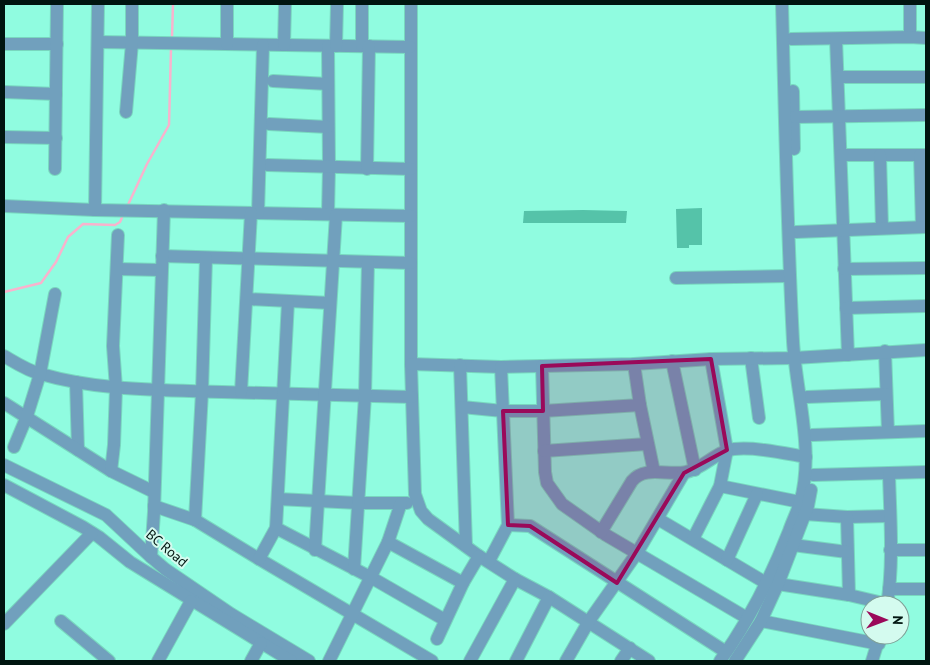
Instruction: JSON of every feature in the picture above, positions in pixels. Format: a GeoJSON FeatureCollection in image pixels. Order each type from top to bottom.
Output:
{"type":"FeatureCollection","features":[{"type":"Feature","properties":{"kind":"street"},"geometry":{"type":"LineString","coordinates":[[55,169],[58,4]]}},
{"type":"Feature","properties":{"kind":"street"},"geometry":{"type":"LineString","coordinates":[[95,210],[98,4]]}},
{"type":"Feature","properties":{"kind":"street"},"geometry":{"type":"LineString","coordinates":[[126,112],[132,43],[132,4]]}},
{"type":"Feature","properties":{"kind":"street"},"geometry":{"type":"LineString","coordinates":[[227,4],[227,44]]}},
{"type":"Feature","properties":{"kind":"street"},"geometry":{"type":"LineString","coordinates":[[284,45],[285,4]]}},
{"type":"Feature","properties":{"kind":"street"},"geometry":{"type":"LineString","coordinates":[[316,550],[332,262],[328,84],[337,4]]}},
{"type":"Feature","properties":{"kind":"street"},"geometry":{"type":"LineString","coordinates":[[362,4],[366,46],[367,169]]}},
{"type":"Feature","properties":{"kind":"street"},"geometry":{"type":"LineString","coordinates":[[411,4],[411,364],[415,494],[417,502],[428,519],[466,546],[515,579],[550,597],[650,661]]}},
{"type":"Feature","properties":{"kind":"street"},"geometry":{"type":"LineString","coordinates":[[732,659],[747,618],[772,584],[793,546],[802,508],[806,457],[789,276],[782,4]]}},
{"type":"Feature","properties":{"kind":"street"},"geometry":{"type":"LineString","coordinates":[[732,659],[761,621],[784,544],[802,508],[808,506],[813,475],[814,450],[807,397],[798,358],[790,4]]}},
{"type":"Feature","properties":{"kind":"street"},"geometry":{"type":"LineString","coordinates":[[910,4],[910,37]]}},
{"type":"Feature","properties":{"kind":"street"},"geometry":{"type":"LineString","coordinates":[[791,39],[926,38]]}},
{"type":"Feature","properties":{"kind":"street"},"geometry":{"type":"LineString","coordinates":[[836,39],[848,355]]}},
{"type":"Feature","properties":{"kind":"street"},"geometry":{"type":"LineString","coordinates":[[98,42],[410,47]]}},
{"type":"Feature","properties":{"kind":"street"},"geometry":{"type":"LineString","coordinates":[[4,44],[57,44]]}},
{"type":"Feature","properties":{"kind":"street"},"geometry":{"type":"LineString","coordinates":[[241,392],[249,260],[255,213],[263,45]]}},
{"type":"Feature","properties":{"kind":"street"},"geometry":{"type":"LineString","coordinates":[[838,77],[926,77]]}},
{"type":"Feature","properties":{"kind":"street"},"geometry":{"type":"LineString","coordinates":[[273,81],[328,84]]}},
{"type":"Feature","properties":{"kind":"street"},"geometry":{"type":"LineString","coordinates":[[4,92],[56,94]]}},
{"type":"Feature","properties":{"kind":"street"},"geometry":{"type":"LineString","coordinates":[[794,117],[926,116]]}},
{"type":"Feature","properties":{"kind":"street"},"geometry":{"type":"LineString","coordinates":[[269,124],[328,127]]}},
{"type":"Feature","properties":{"kind":"street"},"geometry":{"type":"LineString","coordinates":[[4,137],[56,138]]}},
{"type":"Feature","properties":{"kind":"street"},"geometry":{"type":"LineString","coordinates":[[796,232],[924,227],[923,155],[841,155]]}},
{"type":"Feature","properties":{"kind":"street"},"geometry":{"type":"LineString","coordinates":[[880,155],[882,228]]}},
{"type":"Feature","properties":{"kind":"street"},"geometry":{"type":"LineString","coordinates":[[267,164],[367,169],[411,169]]}},
{"type":"Feature","properties":{"kind":"street"},"geometry":{"type":"LineString","coordinates":[[4,206],[95,210],[411,216]]}},
{"type":"Feature","properties":{"kind":"street"},"geometry":{"type":"LineString","coordinates":[[151,557],[164,210]]}},
{"type":"Feature","properties":{"kind":"street"},"geometry":{"type":"LineString","coordinates":[[111,471],[114,450],[116,388],[113,346],[118,235]]}},
{"type":"Feature","properties":{"kind":"street"},"geometry":{"type":"LineString","coordinates":[[162,256],[249,260],[411,263]]}},
{"type":"Feature","properties":{"kind":"street"},"geometry":{"type":"LineString","coordinates":[[195,520],[202,392],[206,258]]}},
{"type":"Feature","properties":{"kind":"street"},"geometry":{"type":"LineString","coordinates":[[354,569],[366,396],[368,262]]}},
{"type":"Feature","properties":{"kind":"street"},"geometry":{"type":"LineString","coordinates":[[844,269],[926,268]]}},
{"type":"Feature","properties":{"kind":"street"},"geometry":{"type":"LineString","coordinates":[[117,269],[161,270]]}},
{"type":"Feature","properties":{"kind":"street"},"geometry":{"type":"LineString","coordinates":[[676,278],[789,276]]}},
{"type":"Feature","properties":{"kind":"street"},"geometry":{"type":"LineString","coordinates":[[14,446],[27,416],[40,374],[55,294]]}},
{"type":"Feature","properties":{"kind":"street"},"geometry":{"type":"LineString","coordinates":[[247,299],[330,303]]}},
{"type":"Feature","properties":{"kind":"street"},"geometry":{"type":"LineString","coordinates":[[259,559],[276,528],[288,302]]}},
{"type":"Feature","properties":{"kind":"street"},"geometry":{"type":"LineString","coordinates":[[846,308],[926,306]]}},
{"type":"Feature","properties":{"kind":"street"},"geometry":{"type":"LineString","coordinates":[[411,364],[501,366],[634,364],[711,359],[798,358],[926,350]]}},
{"type":"Feature","properties":{"kind":"street"},"geometry":{"type":"LineString","coordinates":[[885,352],[888,432]]}},
{"type":"Feature","properties":{"kind":"street"},"geometry":{"type":"LineString","coordinates":[[4,356],[26,369],[40,374],[116,388],[282,395],[412,397]]}},
{"type":"Feature","properties":{"kind":"street"},"geometry":{"type":"LineString","coordinates":[[751,358],[759,418]]}},
{"type":"Feature","properties":{"kind":"street"},"geometry":{"type":"LineString","coordinates":[[694,539],[720,486],[727,450],[711,359]]}},
{"type":"Feature","properties":{"kind":"street"},"geometry":{"type":"LineString","coordinates":[[672,361],[690,471]]}},
{"type":"Feature","properties":{"kind":"street"},"geometry":{"type":"LineString","coordinates":[[634,364],[647,444],[654,472]]}},
{"type":"Feature","properties":{"kind":"street"},"geometry":{"type":"LineString","coordinates":[[460,365],[466,546]]}},
{"type":"Feature","properties":{"kind":"street"},"geometry":{"type":"LineString","coordinates":[[437,639],[463,583],[508,525],[501,366]]}},
{"type":"Feature","properties":{"kind":"street"},"geometry":{"type":"LineString","coordinates":[[542,366],[544,450],[547,483],[553,493],[562,504],[601,532],[747,618]]}},
{"type":"Feature","properties":{"kind":"street"},"geometry":{"type":"LineString","coordinates":[[76,382],[78,450]]}},
{"type":"Feature","properties":{"kind":"street"},"geometry":{"type":"LineString","coordinates":[[807,397],[886,394]]}},
{"type":"Feature","properties":{"kind":"street"},"geometry":{"type":"LineString","coordinates":[[4,403],[111,471],[154,492]]}},
{"type":"Feature","properties":{"kind":"street"},"geometry":{"type":"LineString","coordinates":[[462,407],[503,411],[543,411],[640,405]]}},
{"type":"Feature","properties":{"kind":"street"},"geometry":{"type":"LineString","coordinates":[[812,435],[926,431]]}},
{"type":"Feature","properties":{"kind":"street"},"geometry":{"type":"LineString","coordinates":[[544,450],[647,444]]}},
{"type":"Feature","properties":{"kind":"street"},"geometry":{"type":"LineString","coordinates":[[566,661],[589,622],[617,583],[690,471],[727,450],[742,448],[806,457]]}},
{"type":"Feature","properties":{"kind":"street","name":"BC Road"},"geometry":{"type":"LineString","coordinates":[[4,465],[95,508],[110,518],[151,557],[232,614],[309,661]]}},
{"type":"Feature","properties":{"kind":"street"},"geometry":{"type":"LineString","coordinates":[[601,532],[637,475],[644,472],[690,471]]}},
{"type":"Feature","properties":{"kind":"street"},"geometry":{"type":"LineString","coordinates":[[813,475],[926,472]]}},
{"type":"Feature","properties":{"kind":"street"},"geometry":{"type":"LineString","coordinates":[[888,595],[890,550],[889,473]]}},
{"type":"Feature","properties":{"kind":"street"},"geometry":{"type":"LineString","coordinates":[[4,485],[91,532],[130,562],[291,661]]}},
{"type":"Feature","properties":{"kind":"street"},"geometry":{"type":"LineString","coordinates":[[720,486],[757,494],[802,508],[847,517],[890,516]]}},
{"type":"Feature","properties":{"kind":"street"},"geometry":{"type":"LineString","coordinates":[[727,560],[757,494]]}},
{"type":"Feature","properties":{"kind":"street"},"geometry":{"type":"LineString","coordinates":[[278,499],[358,503],[417,502]]}},
{"type":"Feature","properties":{"kind":"street"},"geometry":{"type":"LineString","coordinates":[[329,661],[372,578],[388,542],[401,503]]}},
{"type":"Feature","properties":{"kind":"street"},"geometry":{"type":"LineString","coordinates":[[154,506],[195,520],[432,661]]}},
{"type":"Feature","properties":{"kind":"street"},"geometry":{"type":"LineString","coordinates":[[91,532],[88,515],[95,508]]}},
{"type":"Feature","properties":{"kind":"street"},"geometry":{"type":"LineString","coordinates":[[847,517],[849,595]]}},
{"type":"Feature","properties":{"kind":"street"},"geometry":{"type":"LineString","coordinates":[[4,624],[91,532],[107,528],[110,518]]}},
{"type":"Feature","properties":{"kind":"street"},"geometry":{"type":"LineString","coordinates":[[658,519],[772,584],[860,598]]}},
{"type":"Feature","properties":{"kind":"street"},"geometry":{"type":"LineString","coordinates":[[508,525],[530,526],[732,659]]}},
{"type":"Feature","properties":{"kind":"street"},"geometry":{"type":"LineString","coordinates":[[276,528],[372,578],[445,620]]}},
{"type":"Feature","properties":{"kind":"street"},"geometry":{"type":"LineString","coordinates":[[388,542],[463,583]]}},
{"type":"Feature","properties":{"kind":"street"},"geometry":{"type":"LineString","coordinates":[[793,546],[847,552]]}},
{"type":"Feature","properties":{"kind":"street"},"geometry":{"type":"LineString","coordinates":[[890,550],[926,550]]}},
{"type":"Feature","properties":{"kind":"street"},"geometry":{"type":"LineString","coordinates":[[470,661],[515,579]]}},
{"type":"Feature","properties":{"kind":"street"},"geometry":{"type":"LineString","coordinates":[[889,589],[926,589]]}},
{"type":"Feature","properties":{"kind":"street"},"geometry":{"type":"LineString","coordinates":[[516,661],[550,597]]}},
{"type":"Feature","properties":{"kind":"street"},"geometry":{"type":"LineString","coordinates":[[158,661],[191,600]]}},
{"type":"Feature","properties":{"kind":"street"},"geometry":{"type":"LineString","coordinates":[[61,621],[109,661]]}},
{"type":"Feature","properties":{"kind":"street"},"geometry":{"type":"LineString","coordinates":[[761,621],[860,636]]}},
{"type":"Feature","properties":{"kind":"street"},"geometry":{"type":"LineString","coordinates":[[251,661],[260,643]]}},
{"type":"Feature","properties":{"kind":"street"},"geometry":{"type":"LineString","coordinates":[[872,661],[877,645]]}},
{"type":"Feature","properties":{"kind":"street"},"geometry":{"type":"LineString","coordinates":[[621,661],[630,648]]}},
{"type":"Feature","properties":{"kind":"highlighted area"},"geometry":{"type":"Polygon","coordinates":[[[711,359],[727,450],[684,473],[617,583],[530,526],[508,525],[503,411],[543,411],[542,366],[711,359]]]}},
{"type":"Feature","properties":{"kind":"building"},"geometry":{"type":"Polygon","coordinates":[[[702,208],[702,245],[689,245],[689,248],[677,248],[676,209],[702,208]]]}},
{"type":"Feature","properties":{"kind":"building"},"geometry":{"type":"Polygon","coordinates":[[[524,211],[627,211],[626,223],[523,223],[524,211]]]}},
{"type":"Feature","properties":{"kind":"waterway"},"geometry":{"type":"LineString","coordinates":[[172,37],[173,4]]}},
{"type":"Feature","properties":{"kind":"waterway"},"geometry":{"type":"LineString","coordinates":[[127,207],[147,164],[169,125],[171,49]]}},
{"type":"Feature","properties":{"kind":"waterway"},"geometry":{"type":"LineString","coordinates":[[4,292],[41,283],[56,262],[68,237],[83,224],[115,225],[120,222],[123,215]]}}]}
